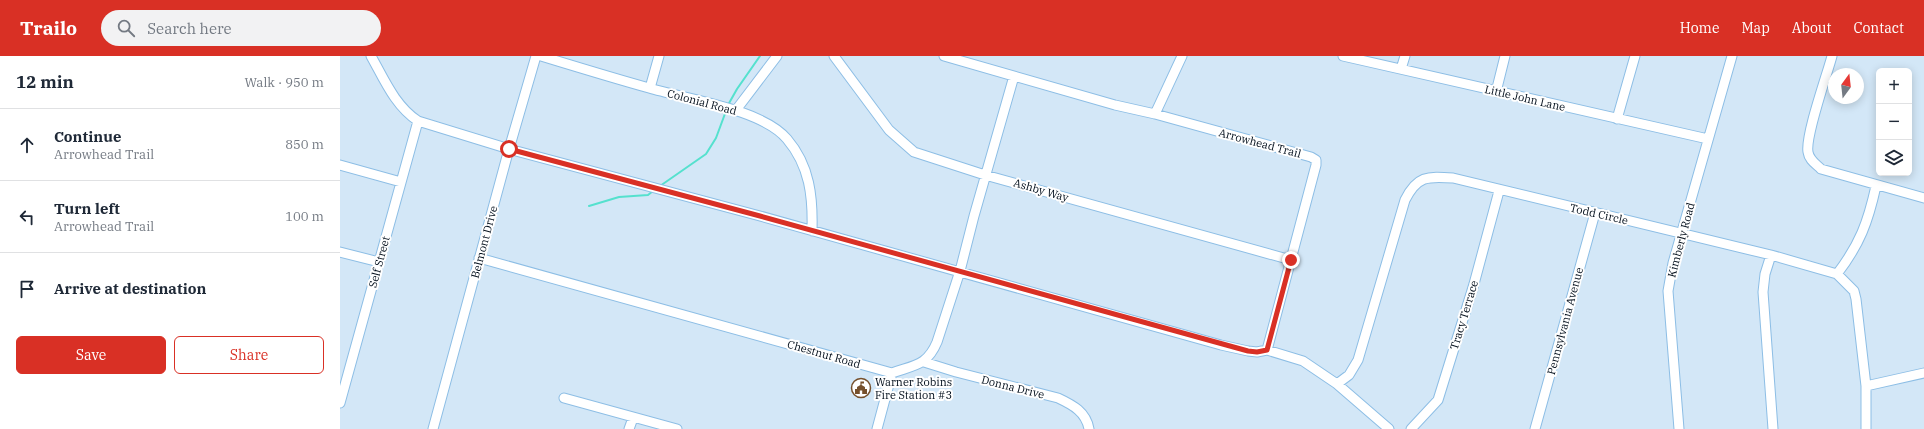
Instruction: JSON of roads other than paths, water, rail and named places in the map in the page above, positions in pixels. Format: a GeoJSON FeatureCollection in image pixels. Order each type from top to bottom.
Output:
{"type":"FeatureCollection","features":[{"type":"Feature","properties":{"kind":"street"},"geometry":{"type":"LineString","coordinates":[[371,56],[400,104],[407,113],[418,121],[509,149],[960,271],[1221,345],[1253,352],[1267,350],[1303,361],[1337,384],[1389,429]]}},
{"type":"Feature","properties":{"kind":"street","name":"Belmont Drive"},"geometry":{"type":"LineString","coordinates":[[434,429],[479,258],[536,56]]}},
{"type":"Feature","properties":{"kind":"street","name":"Colonial Road"},"geometry":{"type":"LineString","coordinates":[[541,56],[650,88],[736,110],[776,129],[787,138],[794,148],[808,177],[811,191],[812,231]]}},
{"type":"Feature","properties":{"kind":"street"},"geometry":{"type":"LineString","coordinates":[[650,88],[660,56]]}},
{"type":"Feature","properties":{"kind":"street"},"geometry":{"type":"LineString","coordinates":[[736,110],[777,56]]}},
{"type":"Feature","properties":{"kind":"street","name":"Ashby Way"},"geometry":{"type":"LineString","coordinates":[[834,56],[889,130],[907,148],[924,156],[1291,260]]}},
{"type":"Feature","properties":{"kind":"street","name":"Arrowhead Trail"},"geometry":{"type":"LineString","coordinates":[[944,56],[1115,105],[1155,114],[1311,157],[1316,160],[1316,165],[1267,350]]}},
{"type":"Feature","properties":{"kind":"street"},"geometry":{"type":"LineString","coordinates":[[1155,114],[1182,56]]}},
{"type":"Feature","properties":{"kind":"street","name":"Little John Lane"},"geometry":{"type":"LineString","coordinates":[[1343,56],[1708,139]]}},
{"type":"Feature","properties":{"kind":"street"},"geometry":{"type":"LineString","coordinates":[[1402,69],[1405,56]]}},
{"type":"Feature","properties":{"kind":"street"},"geometry":{"type":"LineString","coordinates":[[1496,92],[1505,56]]}},
{"type":"Feature","properties":{"kind":"street"},"geometry":{"type":"LineString","coordinates":[[1617,119],[1635,56]]}},
{"type":"Feature","properties":{"kind":"street","name":"Kimberly Road"},"geometry":{"type":"LineString","coordinates":[[1676,429],[1668,291],[1673,263],[1732,56]]}},
{"type":"Feature","properties":{"kind":"street"},"geometry":{"type":"LineString","coordinates":[[1832,56],[1810,136],[1808,153],[1812,160],[1821,169],[1876,186],[1924,198]]}},
{"type":"Feature","properties":{"kind":"street"},"geometry":{"type":"LineString","coordinates":[[877,429],[892,373],[924,362],[932,352],[937,342],[960,271],[985,174],[1014,76]]}},
{"type":"Feature","properties":{"kind":"street","name":"Self Street"},"geometry":{"type":"LineString","coordinates":[[340,403],[418,121]]}},
{"type":"Feature","properties":{"kind":"street"},"geometry":{"type":"LineString","coordinates":[[340,165],[401,182]]}},
{"type":"Feature","properties":{"kind":"street","name":"Todd Circle"},"geometry":{"type":"LineString","coordinates":[[1337,384],[1349,375],[1358,360],[1366,338],[1397,226],[1412,187],[1420,180],[1434,176],[1453,178],[1499,191],[1682,233],[1771,255],[1837,274],[1854,291],[1855,295],[1866,386],[1866,429]]}},
{"type":"Feature","properties":{"kind":"street"},"geometry":{"type":"LineString","coordinates":[[1837,274],[1849,259],[1860,239],[1868,219],[1876,186]]}},
{"type":"Feature","properties":{"kind":"street","name":"Tracy Terrace"},"geometry":{"type":"LineString","coordinates":[[1411,429],[1438,400],[1474,284],[1499,191]]}},
{"type":"Feature","properties":{"kind":"street","name":"Pennsylvania Avenue"},"geometry":{"type":"LineString","coordinates":[[1535,429],[1595,213]]}},
{"type":"Feature","properties":{"kind":"street"},"geometry":{"type":"LineString","coordinates":[[340,252],[378,262]]}},
{"type":"Feature","properties":{"kind":"street"},"geometry":{"type":"LineString","coordinates":[[1771,255],[1765,274],[1763,292],[1773,429]]}},
{"type":"Feature","properties":{"kind":"street","name":"Chestnut Road"},"geometry":{"type":"LineString","coordinates":[[479,258],[892,373]]}},
{"type":"Feature","properties":{"kind":"street","name":"Donna Drive"},"geometry":{"type":"LineString","coordinates":[[924,362],[956,372],[1058,398],[1081,411],[1089,429]]}},
{"type":"Feature","properties":{"kind":"street"},"geometry":{"type":"LineString","coordinates":[[1866,386],[1924,373]]}},
{"type":"Feature","properties":{"kind":"street"},"geometry":{"type":"LineString","coordinates":[[564,398],[632,418],[677,429]]}},
{"type":"Feature","properties":{"kind":"street"},"geometry":{"type":"LineString","coordinates":[[630,429],[632,418]]}},
{"type":"Feature","properties":{"kind":"waterway"},"geometry":{"type":"LineString","coordinates":[[728,105],[737,89],[760,56]]}},
{"type":"Feature","properties":{"kind":"waterway"},"geometry":{"type":"LineString","coordinates":[[660,186],[706,154],[716,138],[726,111]]}},
{"type":"Feature","properties":{"kind":"waterway"},"geometry":{"type":"LineString","coordinates":[[589,206],[619,197],[648,195],[653,191]]}},
{"type":"Feature","properties":{"kind":"place","name":"Warner Robins Fire Station #3"},"geometry":{"type":"Point","coordinates":[861,388]}}]}
